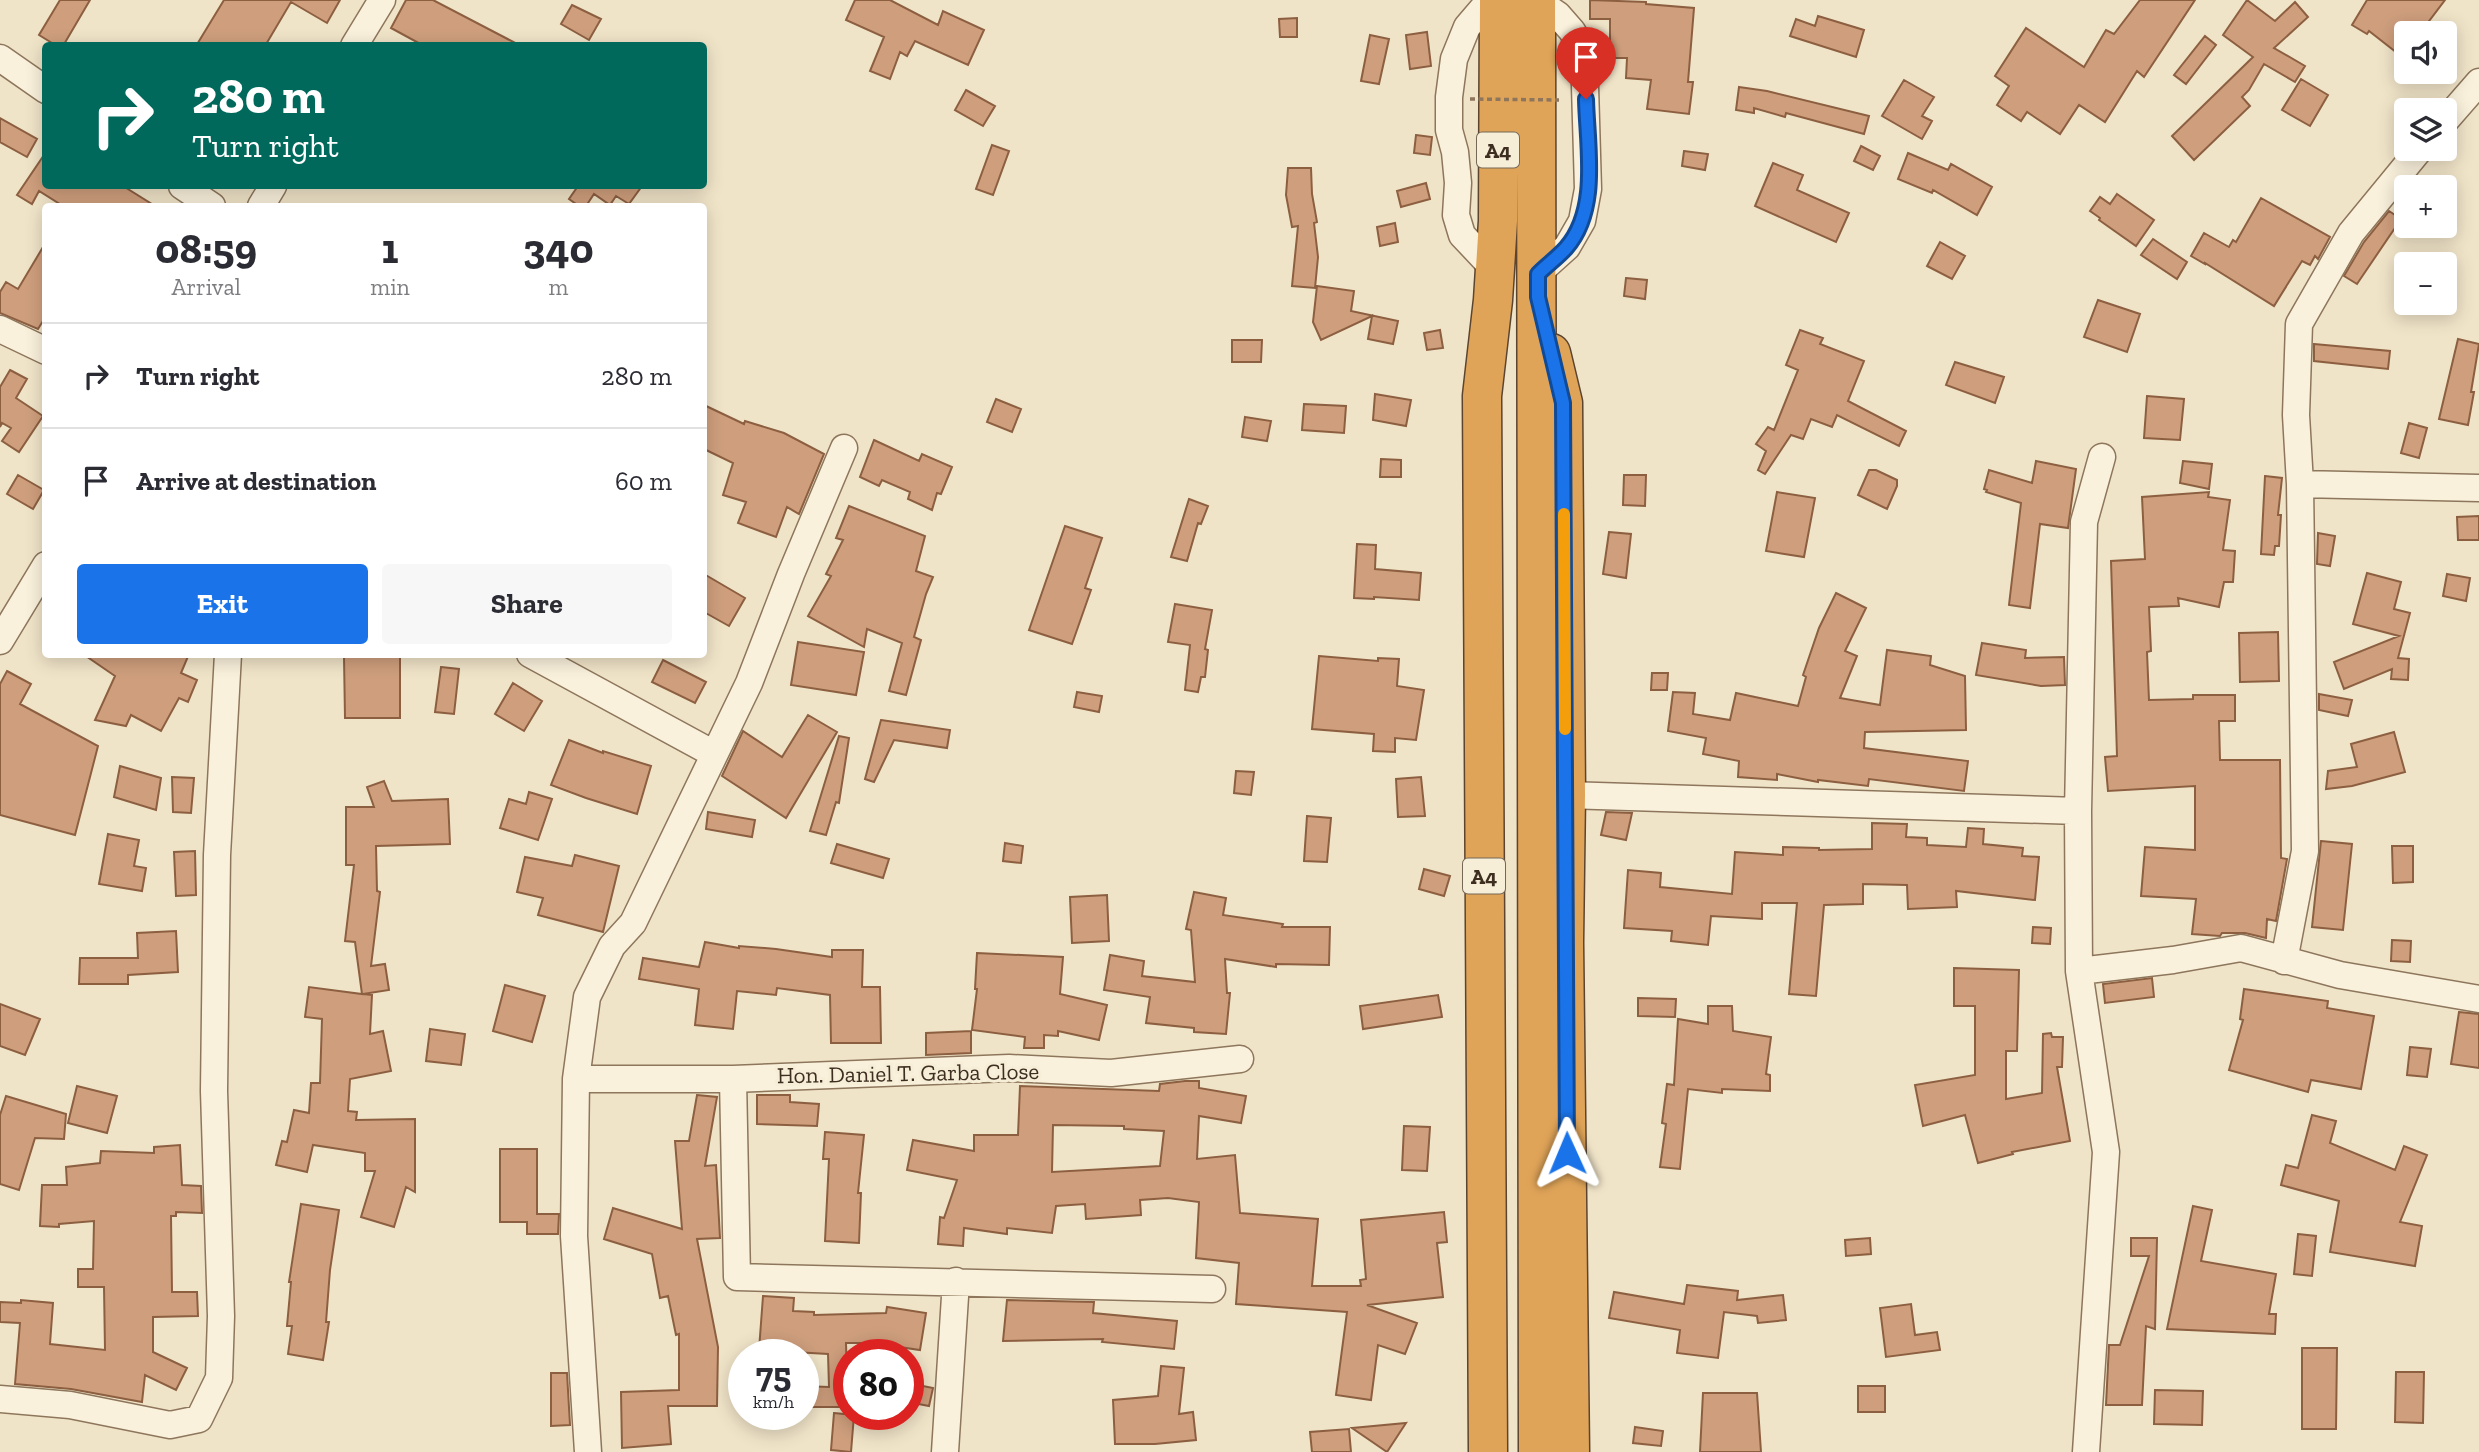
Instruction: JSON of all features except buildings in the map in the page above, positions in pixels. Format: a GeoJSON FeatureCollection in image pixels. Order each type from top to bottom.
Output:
{"type":"FeatureCollection","features":[{"type":"Feature","properties":{"kind":"highway","name":"A4"},"geometry":{"type":"LineString","coordinates":[[1488,1452],[1482,396],[1498,221],[1499,0]]}},
{"type":"Feature","properties":{"kind":"highway","name":"A4"},"geometry":{"type":"LineString","coordinates":[[1512,1452],[1522,367],[1538,285],[1536,0]]}},
{"type":"Feature","properties":{"kind":"highway","name":"A4"},"geometry":{"type":"LineString","coordinates":[[1494,285],[1505,337],[1522,367],[1538,1452]]}},
{"type":"Feature","properties":{"kind":"highway","name":"A4"},"geometry":{"type":"LineString","coordinates":[[1538,285],[1563,403],[1566,795],[1564,955],[1570,1452]]}},
{"type":"Feature","properties":{"kind":"street"},"geometry":{"type":"LineString","coordinates":[[356,42],[382,0]]}},
{"type":"Feature","properties":{"kind":"street"},"geometry":{"type":"LineString","coordinates":[[1490,0],[1467,27],[1454,59],[1449,97],[1449,130],[1455,152],[1458,183],[1456,215],[1462,235],[1494,285]]}},
{"type":"Feature","properties":{"kind":"street"},"geometry":{"type":"LineString","coordinates":[[1536,0],[1558,15],[1572,31],[1584,52],[1588,189],[1582,221],[1567,247],[1538,285]]}},
{"type":"Feature","properties":{"kind":"street"},"geometry":{"type":"LineString","coordinates":[[0,58],[42,87]]}},
{"type":"Feature","properties":{"kind":"street"},"geometry":{"type":"LineString","coordinates":[[2457,107],[2479,82]]}},
{"type":"Feature","properties":{"kind":"street"},"geometry":{"type":"LineString","coordinates":[[2284,961],[2305,851],[2300,484],[2296,415],[2299,324],[2351,233],[2410,161]]}},
{"type":"Feature","properties":{"kind":"street"},"geometry":{"type":"LineString","coordinates":[[186,189],[208,203]]}},
{"type":"Feature","properties":{"kind":"street"},"geometry":{"type":"LineString","coordinates":[[0,329],[42,349]]}},
{"type":"Feature","properties":{"kind":"street"},"geometry":{"type":"LineString","coordinates":[[588,1452],[574,1236],[576,1079],[587,998],[612,946],[633,923],[749,683],[844,448]]}},
{"type":"Feature","properties":{"kind":"street"},"geometry":{"type":"LineString","coordinates":[[2087,1452],[2106,1152],[2079,971],[2078,811],[2084,522],[2102,457]]}},
{"type":"Feature","properties":{"kind":"street"},"geometry":{"type":"LineString","coordinates":[[2300,484],[2479,488]]}},
{"type":"Feature","properties":{"kind":"street"},"geometry":{"type":"LineString","coordinates":[[0,640],[42,572]]}},
{"type":"Feature","properties":{"kind":"street"},"geometry":{"type":"LineString","coordinates":[[0,1399],[70,1405],[170,1425],[199,1419],[219,1378],[221,1316],[214,1091],[217,855],[228,658]]}},
{"type":"Feature","properties":{"kind":"street"},"geometry":{"type":"LineString","coordinates":[[537,658],[714,754]]}},
{"type":"Feature","properties":{"kind":"street"},"geometry":{"type":"LineString","coordinates":[[1566,795],[2078,811]]}},
{"type":"Feature","properties":{"kind":"street"},"geometry":{"type":"LineString","coordinates":[[2079,971],[2173,960],[2241,948],[2340,975],[2479,999]]}},
{"type":"Feature","properties":{"kind":"street","name":"Hon. Daniel T. Garba Close"},"geometry":{"type":"LineString","coordinates":[[576,1079],[733,1079],[1009,1068],[1111,1073],[1240,1059]]}},
{"type":"Feature","properties":{"kind":"street"},"geometry":{"type":"LineString","coordinates":[[733,1079],[737,1277],[1212,1289]]}},
{"type":"Feature","properties":{"kind":"street"},"geometry":{"type":"LineString","coordinates":[[946,1452],[956,1281]]}},
{"type":"Feature","properties":{"kind":"path"},"geometry":{"type":"LineString","coordinates":[[1470,99],[1559,100]]}},
{"type":"Feature","properties":{"kind":"slow traffic"},"geometry":{"type":"LineString","coordinates":[[1564,514],[1565,729]]}},
{"type":"Feature","properties":{"kind":"route"},"geometry":{"type":"LineString","coordinates":[[1567,1153],[1563,403],[1538,297],[1538,274],[1567,247],[1582,221],[1588,189],[1586,99]]}}]}
